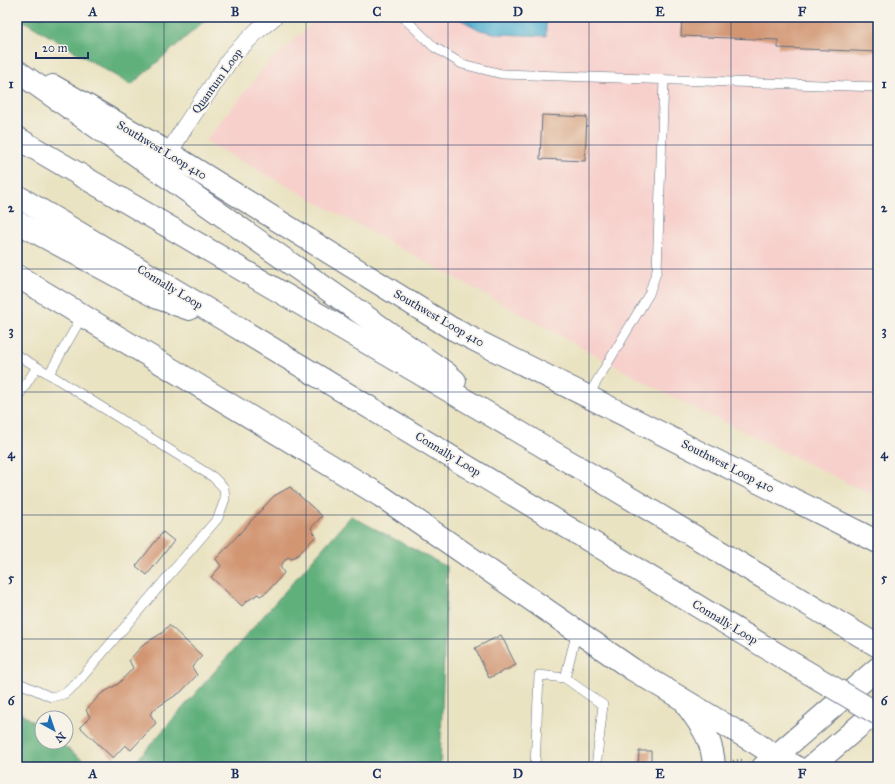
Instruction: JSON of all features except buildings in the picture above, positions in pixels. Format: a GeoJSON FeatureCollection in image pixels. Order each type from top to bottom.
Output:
{"type":"FeatureCollection","features":[{"type":"Feature","properties":{"kind":"main road","name":"Southwest Loop 410"},"geometry":{"type":"LineString","coordinates":[[17,65],[169,154],[451,328],[878,542]]}},
{"type":"Feature","properties":{"kind":"main road"},"geometry":{"type":"LineString","coordinates":[[17,71],[446,373],[488,414]]}},
{"type":"Feature","properties":{"kind":"main road"},"geometry":{"type":"LineString","coordinates":[[17,138],[488,414],[878,646]]}},
{"type":"Feature","properties":{"kind":"main road","name":"Connally Loop"},"geometry":{"type":"LineString","coordinates":[[17,196],[230,322],[878,714]]}},
{"type":"Feature","properties":{"kind":"main road"},"geometry":{"type":"LineString","coordinates":[[17,222],[158,298],[230,322]]}},
{"type":"Feature","properties":{"kind":"main road"},"geometry":{"type":"LineString","coordinates":[[17,276],[381,496],[632,669],[754,742],[769,762],[796,767]]}},
{"type":"Feature","properties":{"kind":"main road"},"geometry":{"type":"LineString","coordinates":[[769,762],[878,668]]}},
{"type":"Feature","properties":{"kind":"main road"},"geometry":{"type":"LineString","coordinates":[[683,700],[704,729],[711,744],[714,767]]}},
{"type":"Feature","properties":{"kind":"main road"},"geometry":{"type":"LineString","coordinates":[[811,767],[878,710]]}},
{"type":"Feature","properties":{"kind":"street","name":"Quantum Loop"},"geometry":{"type":"LineString","coordinates":[[169,154],[184,128],[233,55],[258,30],[274,17]]}},
{"type":"Feature","properties":{"kind":"lane"},"geometry":{"type":"LineString","coordinates":[[404,17],[434,47],[462,64],[502,74],[878,87]]}},
{"type":"Feature","properties":{"kind":"lane"},"geometry":{"type":"LineString","coordinates":[[588,396],[649,294],[657,270],[664,80]]}},
{"type":"Feature","properties":{"kind":"lane"},"geometry":{"type":"LineString","coordinates":[[49,374],[83,315]]}},
{"type":"Feature","properties":{"kind":"lane"},"geometry":{"type":"LineString","coordinates":[[17,355],[213,477],[224,488],[225,499],[218,518],[76,684],[64,694],[51,697],[17,682]]}},
{"type":"Feature","properties":{"kind":"lane"},"geometry":{"type":"LineString","coordinates":[[17,398],[37,367]]}},
{"type":"Feature","properties":{"kind":"lane"},"geometry":{"type":"LineString","coordinates":[[565,678],[577,631]]}},
{"type":"Feature","properties":{"kind":"lane"},"geometry":{"type":"LineString","coordinates":[[535,767],[539,675],[565,678],[602,705],[596,767]]}},
{"type":"Feature","properties":{"kind":"shaded area"},"geometry":{"type":"Polygon","coordinates":[[[320,17],[878,17],[878,498],[665,393],[205,141],[269,62],[320,17]]]}},
{"type":"Feature","properties":{"kind":"green space"},"geometry":{"type":"Polygon","coordinates":[[[17,17],[209,17],[131,85],[17,17]]]}},
{"type":"Feature","properties":{"kind":"green space"},"geometry":{"type":"Polygon","coordinates":[[[351,516],[447,567],[440,767],[131,767],[351,516]]]}},
{"type":"Feature","properties":{"kind":"green space"},"geometry":{"type":"Polygon","coordinates":[[[17,710],[34,723],[34,750],[70,750],[92,767],[17,767],[17,710]]]}},
{"type":"Feature","properties":{"kind":"water"},"geometry":{"type":"Polygon","coordinates":[[[456,17],[546,17],[546,36],[498,34],[480,30],[456,17]]]}}]}
